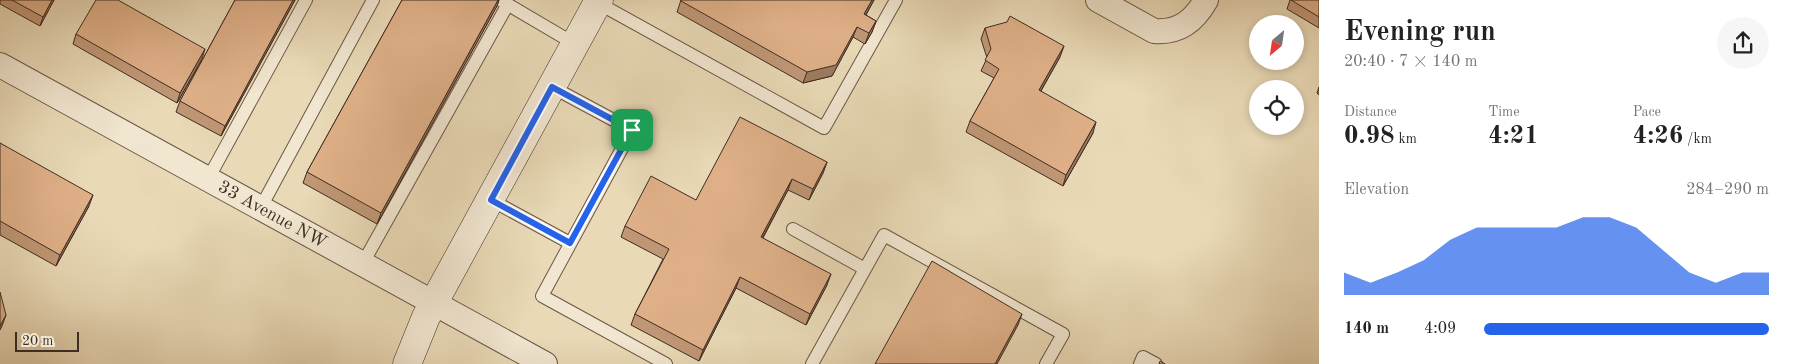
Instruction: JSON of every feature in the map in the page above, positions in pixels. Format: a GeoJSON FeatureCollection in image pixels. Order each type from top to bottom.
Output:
{"type":"FeatureCollection","features":[{"type":"Feature","properties":{"kind":"main road"},"geometry":{"type":"LineString","coordinates":[[407,364],[430,310],[598,1]]}},
{"type":"Feature","properties":{"kind":"main road"},"geometry":{"type":"LineString","coordinates":[[389,364],[430,310]]}},
{"type":"Feature","properties":{"kind":"street"},"geometry":{"type":"LineString","coordinates":[[1098,0],[1154,31],[1165,32],[1181,28],[1194,18],[1206,0]]}},
{"type":"Feature","properties":{"kind":"street","name":"33 Avenue NW"},"geometry":{"type":"LineString","coordinates":[[0,65],[362,263],[430,310],[545,364]]}},
{"type":"Feature","properties":{"kind":"lane"},"geometry":{"type":"LineString","coordinates":[[208,178],[306,0]]}},
{"type":"Feature","properties":{"kind":"lane"},"geometry":{"type":"LineString","coordinates":[[261,207],[373,0]]}},
{"type":"Feature","properties":{"kind":"lane"},"geometry":{"type":"LineString","coordinates":[[598,1],[824,128],[896,0]]}},
{"type":"Feature","properties":{"kind":"lane"},"geometry":{"type":"LineString","coordinates":[[362,263],[504,2],[575,44]]}},
{"type":"Feature","properties":{"kind":"lane"},"geometry":{"type":"LineString","coordinates":[[552,87],[632,130],[542,296],[666,364]]}},
{"type":"Feature","properties":{"kind":"lane"},"geometry":{"type":"LineString","coordinates":[[491,200],[570,243]]}},
{"type":"Feature","properties":{"kind":"lane"},"geometry":{"type":"LineString","coordinates":[[793,229],[865,269]]}},
{"type":"Feature","properties":{"kind":"lane"},"geometry":{"type":"LineString","coordinates":[[812,364],[884,235],[1063,334],[1046,364]]}},
{"type":"Feature","properties":{"kind":"lane"},"geometry":{"type":"LineString","coordinates":[[1140,364],[1144,357],[1156,364]]}},
{"type":"Feature","properties":{"kind":"building"},"geometry":{"type":"Polygon","coordinates":[[[12,0],[52,0],[43,17],[12,0]]]}},
{"type":"Feature","properties":{"kind":"building"},"geometry":{"type":"Polygon","coordinates":[[[96,0],[118,0],[205,49],[180,93],[76,34],[96,0]]]}},
{"type":"Feature","properties":{"kind":"building"},"geometry":{"type":"Polygon","coordinates":[[[235,0],[293,0],[225,126],[180,101],[235,0]]]}},
{"type":"Feature","properties":{"kind":"building"},"geometry":{"type":"Polygon","coordinates":[[[402,0],[498,0],[381,213],[307,172],[402,0]]]}},
{"type":"Feature","properties":{"kind":"building"},"geometry":{"type":"Polygon","coordinates":[[[681,0],[872,0],[864,14],[876,21],[869,33],[857,27],[836,65],[807,72],[681,0]]]}},
{"type":"Feature","properties":{"kind":"building"},"geometry":{"type":"Polygon","coordinates":[[[1291,0],[1319,0],[1319,17],[1291,0]]]}},
{"type":"Feature","properties":{"kind":"building"},"geometry":{"type":"Polygon","coordinates":[[[1010,16],[1064,46],[1039,90],[1096,122],[1066,175],[970,121],[999,69],[985,60],[991,49],[985,28],[1007,22],[1010,16]]]}},
{"type":"Feature","properties":{"kind":"building"},"geometry":{"type":"Polygon","coordinates":[[[740,117],[827,162],[813,189],[792,179],[761,237],[831,274],[810,314],[740,277],[703,350],[635,314],[669,249],[625,226],[651,176],[696,200],[740,117]]]}},
{"type":"Feature","properties":{"kind":"building"},"geometry":{"type":"Polygon","coordinates":[[[0,143],[93,195],[60,255],[0,221],[0,143]]]}},
{"type":"Feature","properties":{"kind":"building"},"geometry":{"type":"Polygon","coordinates":[[[932,261],[1022,314],[995,364],[875,364],[932,261]]]}},
{"type":"Feature","properties":{"kind":"building"},"geometry":{"type":"Polygon","coordinates":[[[0,292],[6,315],[0,326],[0,292]]]}},
{"type":"Feature","properties":{"kind":"route"},"geometry":{"type":"LineString","coordinates":[[552,87],[632,130],[570,243],[491,200],[552,87]]}}]}
